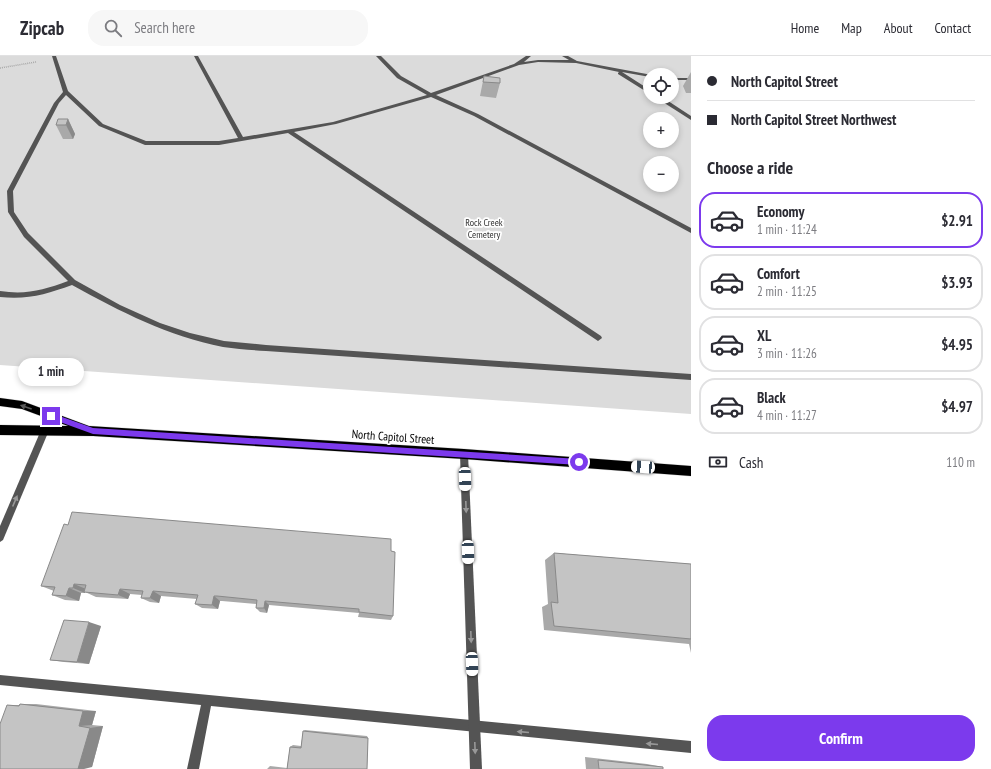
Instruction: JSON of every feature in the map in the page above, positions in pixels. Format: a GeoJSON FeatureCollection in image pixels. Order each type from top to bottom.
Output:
{"type":"FeatureCollection","features":[{"type":"Feature","properties":{"kind":"main road"},"geometry":{"type":"LineString","coordinates":[[0,402],[22,405],[93,431]]}},
{"type":"Feature","properties":{"kind":"main road"},"geometry":{"type":"LineString","coordinates":[[0,430],[93,431]]}},
{"type":"Feature","properties":{"kind":"main road","name":"North Capitol Street"},"geometry":{"type":"LineString","coordinates":[[93,431],[464,454],[691,471]]}},
{"type":"Feature","properties":{"kind":"street"},"geometry":{"type":"LineString","coordinates":[[196,56],[242,140]]}},
{"type":"Feature","properties":{"kind":"street"},"geometry":{"type":"LineString","coordinates":[[378,56],[399,77],[431,95],[476,115],[691,231]]}},
{"type":"Feature","properties":{"kind":"street"},"geometry":{"type":"LineString","coordinates":[[54,58],[66,92],[101,125],[146,142],[219,143],[334,123],[431,95],[516,64],[529,56]]}},
{"type":"Feature","properties":{"kind":"street"},"geometry":{"type":"LineString","coordinates":[[564,56],[576,62]]}},
{"type":"Feature","properties":{"kind":"street"},"geometry":{"type":"LineString","coordinates":[[516,64],[538,61],[576,62],[643,75]]}},
{"type":"Feature","properties":{"kind":"street"},"geometry":{"type":"LineString","coordinates":[[615,70],[643,88]]}},
{"type":"Feature","properties":{"kind":"street"},"geometry":{"type":"LineString","coordinates":[[679,79],[691,79]]}},
{"type":"Feature","properties":{"kind":"street"},"geometry":{"type":"LineString","coordinates":[[66,92],[57,104],[10,191],[11,212],[26,235],[73,282],[118,307],[157,325],[224,344],[691,377]]}},
{"type":"Feature","properties":{"kind":"street"},"geometry":{"type":"LineString","coordinates":[[669,104],[691,118]]}},
{"type":"Feature","properties":{"kind":"street"},"geometry":{"type":"LineString","coordinates":[[289,131],[598,338]]}},
{"type":"Feature","properties":{"kind":"street"},"geometry":{"type":"LineString","coordinates":[[0,294],[14,296],[38,295],[73,282]]}},
{"type":"Feature","properties":{"kind":"street"},"geometry":{"type":"LineString","coordinates":[[0,537],[51,416]]}},
{"type":"Feature","properties":{"kind":"street"},"geometry":{"type":"LineString","coordinates":[[464,454],[476,769]]}},
{"type":"Feature","properties":{"kind":"street"},"geometry":{"type":"LineString","coordinates":[[0,680],[474,728],[691,747]]}},
{"type":"Feature","properties":{"kind":"street"},"geometry":{"type":"LineString","coordinates":[[193,769],[206,700]]}},
{"type":"Feature","properties":{"kind":"path"},"geometry":{"type":"LineString","coordinates":[[0,68],[54,58]]}},
{"type":"Feature","properties":{"kind":"green space","name":"Rock Creek Cemetery"},"geometry":{"type":"Polygon","coordinates":[[[0,56],[691,56],[691,414],[0,365],[0,56]]]}},
{"type":"Feature","properties":{"kind":"building"},"geometry":{"type":"Polygon","coordinates":[[[484,76],[500,78],[500,83],[483,82],[484,76]]]}},
{"type":"Feature","properties":{"kind":"building"},"geometry":{"type":"Polygon","coordinates":[[[58,119],[68,119],[66,125],[56,125],[58,119]]]}},
{"type":"Feature","properties":{"kind":"building"},"geometry":{"type":"Polygon","coordinates":[[[72,512],[391,539],[391,551],[395,552],[393,616],[359,612],[359,609],[265,601],[264,608],[256,608],[257,600],[217,596],[214,596],[212,605],[195,604],[198,595],[153,591],[150,598],[141,598],[143,591],[120,589],[118,595],[84,592],[86,585],[74,584],[73,588],[69,588],[66,596],[52,595],[55,587],[41,586],[64,524],[68,525],[72,512]]]}},
{"type":"Feature","properties":{"kind":"building"},"geometry":{"type":"Polygon","coordinates":[[[554,553],[691,564],[691,639],[554,626],[551,602],[558,603],[554,553]]]}},
{"type":"Feature","properties":{"kind":"building"},"geometry":{"type":"Polygon","coordinates":[[[64,620],[89,622],[77,662],[50,660],[64,620]]]}},
{"type":"Feature","properties":{"kind":"building"},"geometry":{"type":"Polygon","coordinates":[[[20,704],[83,711],[79,726],[90,728],[78,769],[0,769],[0,724],[7,705],[19,706],[20,704]]]}},
{"type":"Feature","properties":{"kind":"building"},"geometry":{"type":"Polygon","coordinates":[[[303,731],[368,738],[367,769],[287,769],[290,747],[301,748],[303,731]]]}},
{"type":"Feature","properties":{"kind":"building"},"geometry":{"type":"Polygon","coordinates":[[[598,760],[663,767],[663,769],[599,769],[598,760]]]}},
{"type":"Feature","properties":{"kind":"route"},"geometry":{"type":"LineString","coordinates":[[51,416],[93,431],[579,462]]}}]}
